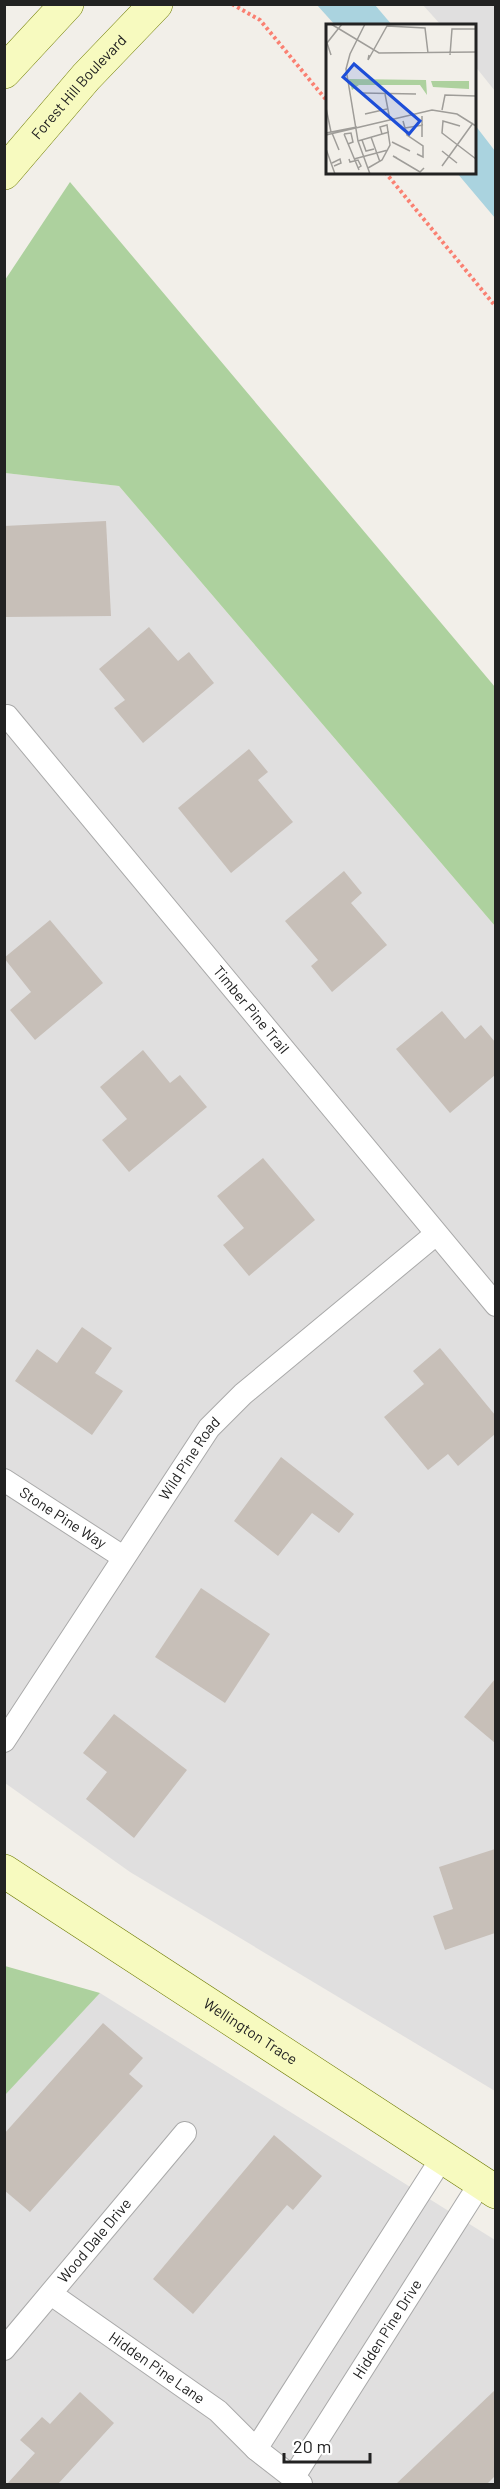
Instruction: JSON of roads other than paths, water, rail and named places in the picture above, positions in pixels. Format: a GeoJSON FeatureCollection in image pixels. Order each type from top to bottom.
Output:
{"type":"FeatureCollection","features":[{"type":"Feature","properties":{"kind":"street"},"geometry":{"type":"LineString","coordinates":[[4,72],[67,4]]}},
{"type":"Feature","properties":{"kind":"street","name":"Forest Hill Boulevard"},"geometry":{"type":"LineString","coordinates":[[4,173],[86,77],[156,4]]}},
{"type":"Feature","properties":{"kind":"street","name":"Timber Pine Trail"},"geometry":{"type":"LineString","coordinates":[[7,716],[495,1305]]}},
{"type":"Feature","properties":{"kind":"street","name":"Wild Pine Road"},"geometry":{"type":"LineString","coordinates":[[4,1741],[195,1447],[218,1420],[243,1394],[436,1234]]}},
{"type":"Feature","properties":{"kind":"street","name":"Stone Pine Way"},"geometry":{"type":"LineString","coordinates":[[4,1480],[123,1557]]}},
{"type":"Feature","properties":{"kind":"street","name":"Wellington Trace"},"geometry":{"type":"LineString","coordinates":[[4,1871],[488,2187]]}},
{"type":"Feature","properties":{"kind":"street","name":"Wood Dale Drive"},"geometry":{"type":"LineString","coordinates":[[4,2349],[185,2133]]}},
{"type":"Feature","properties":{"kind":"street"},"geometry":{"type":"LineString","coordinates":[[256,2449],[442,2158]]}},
{"type":"Feature","properties":{"kind":"street","name":"Hidden Pine Drive"},"geometry":{"type":"LineString","coordinates":[[297,2481],[488,2187]]}},
{"type":"Feature","properties":{"kind":"street","name":"Hidden Pine Lane"},"geometry":{"type":"LineString","coordinates":[[51,2294],[218,2411],[256,2449],[297,2481]]}},
{"type":"Feature","properties":{"kind":"water"},"geometry":{"type":"Polygon","coordinates":[[[317,5],[375,5],[391,24],[334,24],[317,5]]]}},
{"type":"Feature","properties":{"kind":"water"},"geometry":{"type":"Polygon","coordinates":[[[476,126],[495,151],[495,218],[458,174],[476,174],[476,126]]]}}]}
